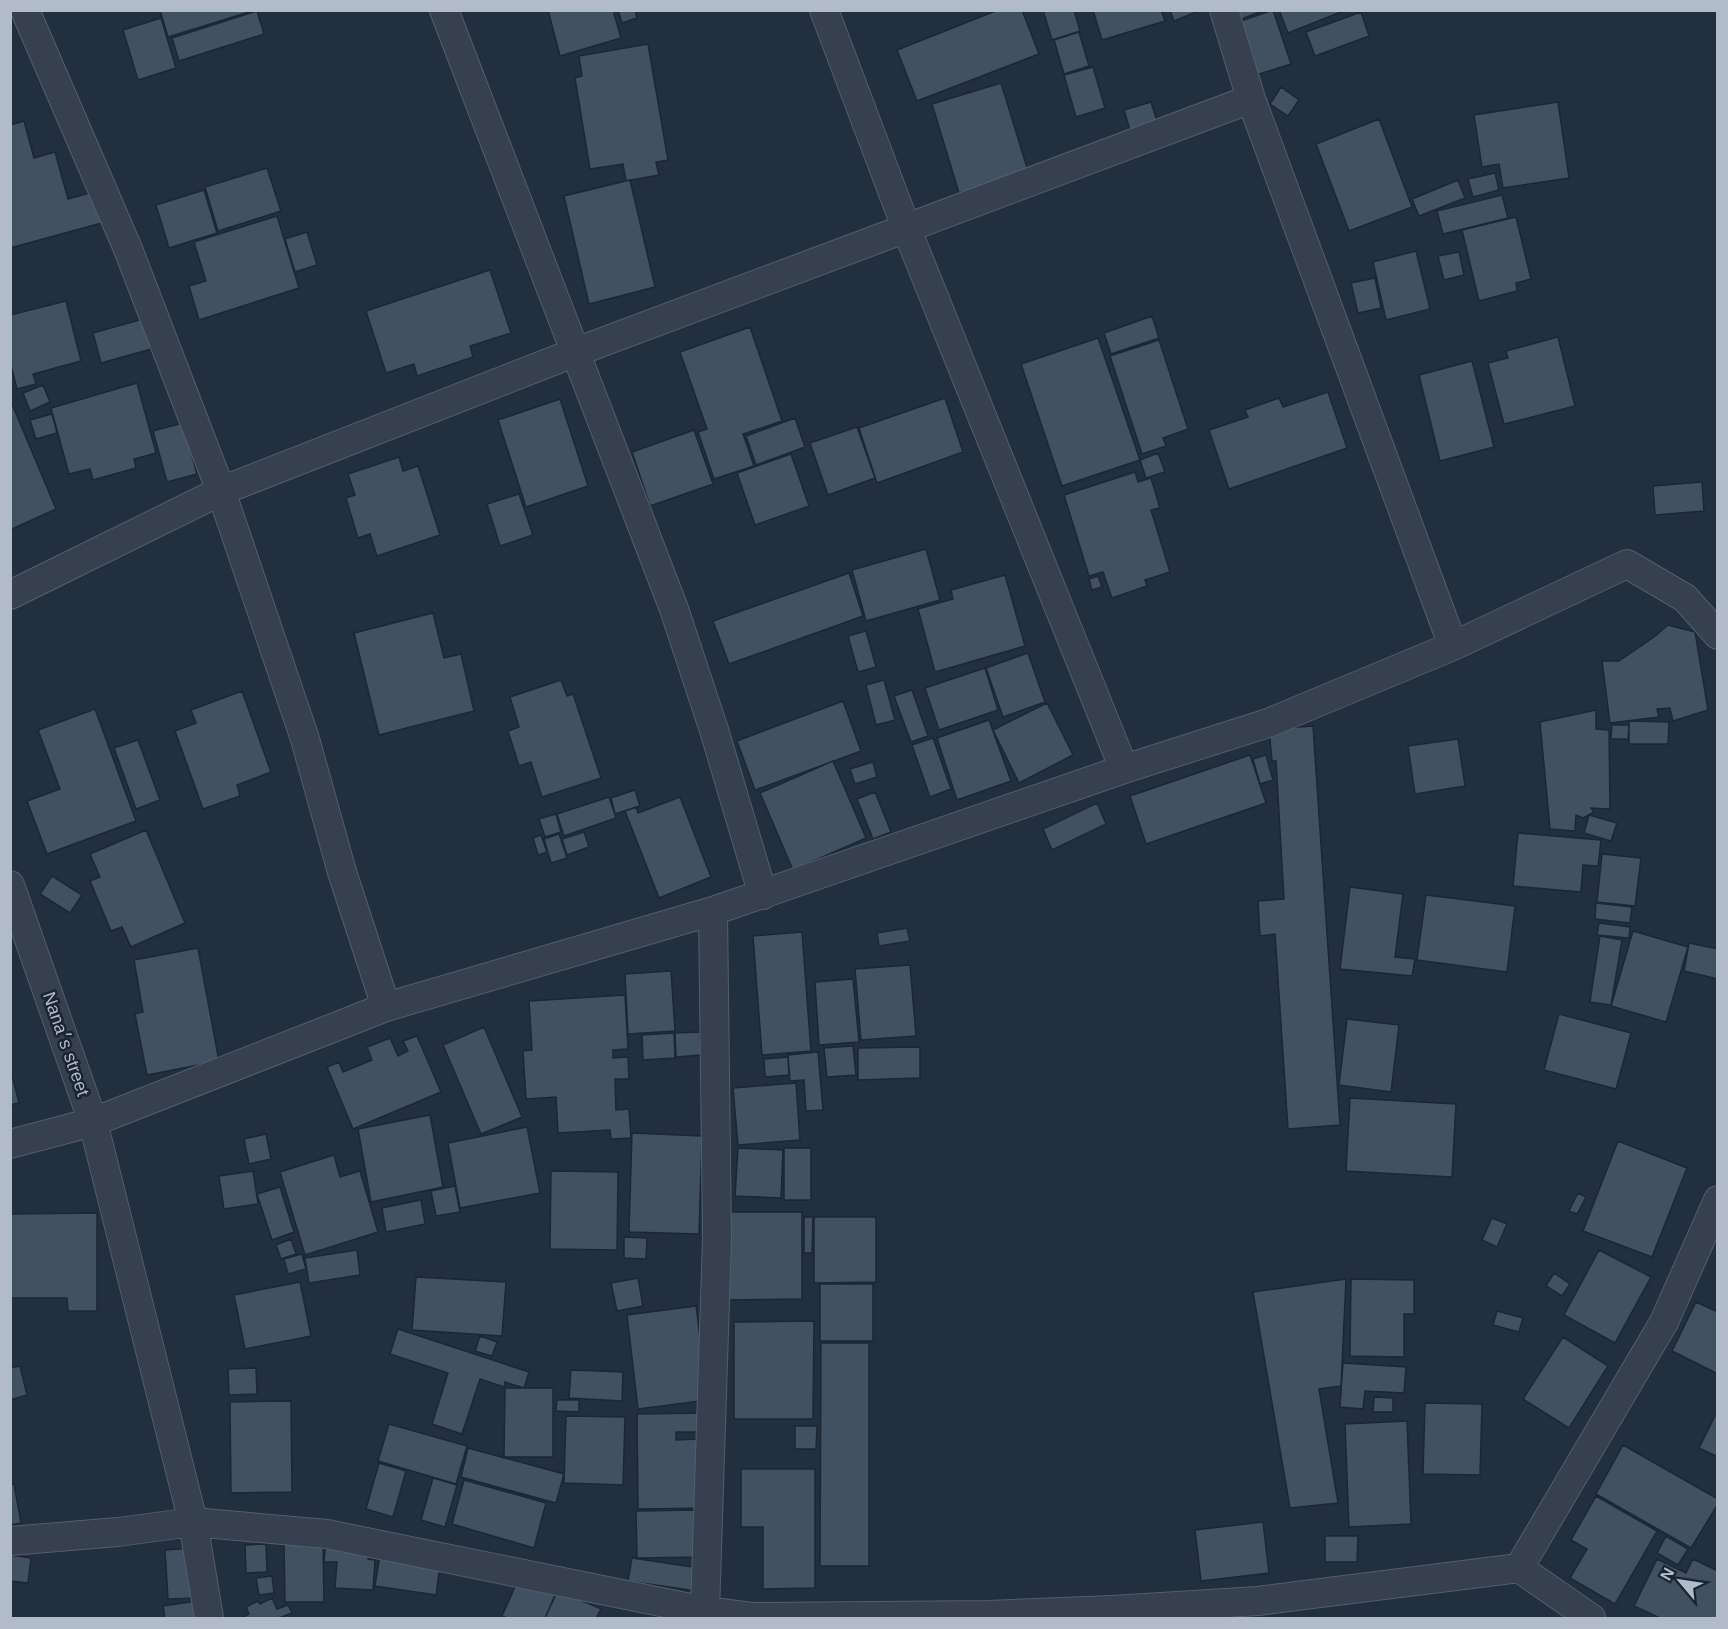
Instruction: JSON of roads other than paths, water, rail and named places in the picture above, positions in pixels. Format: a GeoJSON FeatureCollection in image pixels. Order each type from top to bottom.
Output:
{"type":"FeatureCollection","features":[{"type":"Feature","properties":{"kind":"street"},"geometry":{"type":"LineString","coordinates":[[25,10],[128,249],[221,491],[305,738],[342,872],[386,1007]]}},
{"type":"Feature","properties":{"kind":"street"},"geometry":{"type":"LineString","coordinates":[[444,10],[674,609],[714,730],[763,895]]}},
{"type":"Feature","properties":{"kind":"street"},"geometry":{"type":"LineString","coordinates":[[824,10],[907,230],[1124,769]]}},
{"type":"Feature","properties":{"kind":"street"},"geometry":{"type":"LineString","coordinates":[[1224,10],[1251,99],[1453,646]]}},
{"type":"Feature","properties":{"kind":"street"},"geometry":{"type":"LineString","coordinates":[[10,595],[221,491],[576,352],[907,230],[1251,99]]}},
{"type":"Feature","properties":{"kind":"street"},"geometry":{"type":"LineString","coordinates":[[10,1144],[93,1122],[386,1007],[713,912],[1124,769],[1268,723],[1453,646],[1627,564],[1685,598],[1718,635]]}},
{"type":"Feature","properties":{"kind":"street","name":"Nana׳s street"},"geometry":{"type":"LineString","coordinates":[[10,885],[93,1122],[193,1521],[209,1618]]}},
{"type":"Feature","properties":{"kind":"street"},"geometry":{"type":"LineString","coordinates":[[705,1611],[717,1238],[713,912]]}},
{"type":"Feature","properties":{"kind":"street"},"geometry":{"type":"LineString","coordinates":[[1519,1568],[1664,1322],[1718,1200]]}},
{"type":"Feature","properties":{"kind":"street"},"geometry":{"type":"LineString","coordinates":[[10,1541],[118,1532],[193,1521],[327,1534],[705,1611],[752,1617],[988,1615],[1258,1601],[1519,1568],[1591,1618]]}}]}
